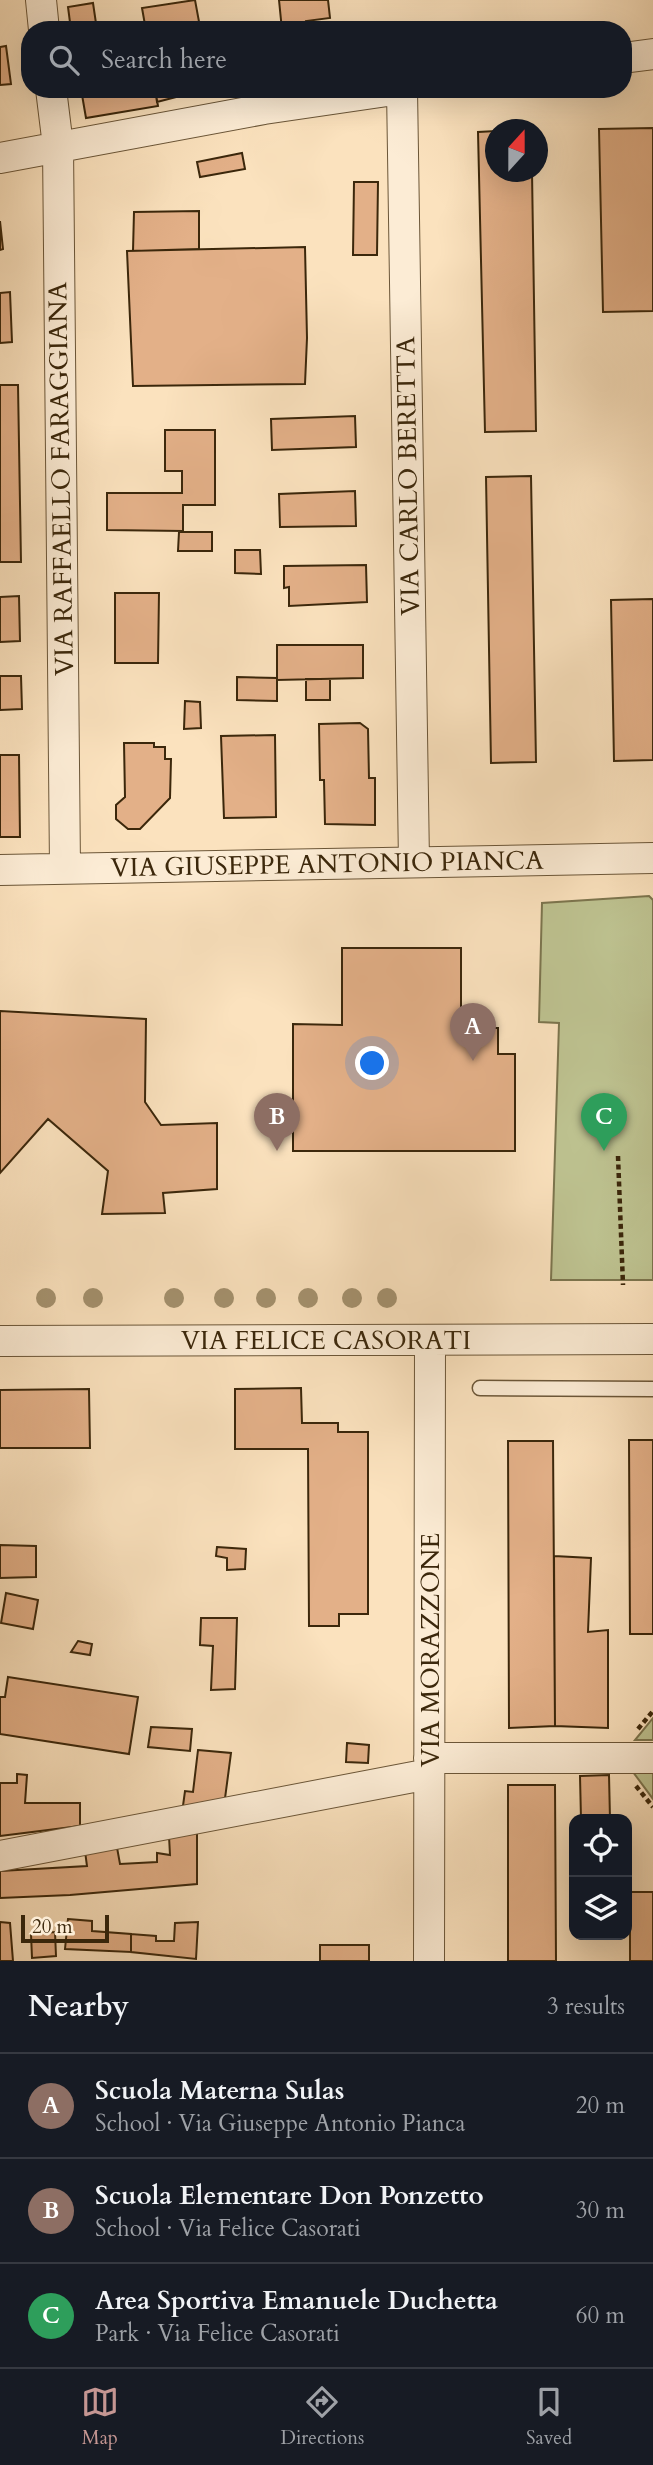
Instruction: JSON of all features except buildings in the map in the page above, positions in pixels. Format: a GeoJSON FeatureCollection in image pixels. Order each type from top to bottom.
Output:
{"type":"FeatureCollection","features":[{"type":"Feature","properties":{"kind":"street"},"geometry":{"type":"LineString","coordinates":[[41,0],[43,21]]}},
{"type":"Feature","properties":{"kind":"street"},"geometry":{"type":"LineString","coordinates":[[632,57],[653,54]]}},
{"type":"Feature","properties":{"kind":"street","name":"VIA RAFFAELLO FARAGGIANA"},"geometry":{"type":"LineString","coordinates":[[52,98],[58,146],[65,868]]}},
{"type":"Feature","properties":{"kind":"street"},"geometry":{"type":"LineString","coordinates":[[0,158],[264,109],[340,98]]}},
{"type":"Feature","properties":{"kind":"street","name":"VIA CARLO BERETTA"},"geometry":{"type":"LineString","coordinates":[[402,98],[414,862]]}},
{"type":"Feature","properties":{"kind":"street","name":"VIA GIUSEPPE ANTONIO PIANCA"},"geometry":{"type":"LineString","coordinates":[[0,870],[653,858]]}},
{"type":"Feature","properties":{"kind":"street","name":"VIA FELICE CASORATI"},"geometry":{"type":"LineString","coordinates":[[0,1341],[653,1339]]}},
{"type":"Feature","properties":{"kind":"street","name":"VIA MORAZZONE"},"geometry":{"type":"LineString","coordinates":[[429,1961],[430,1340]]}},
{"type":"Feature","properties":{"kind":"street"},"geometry":{"type":"LineString","coordinates":[[0,1856],[429,1766],[653,1758]]}},
{"type":"Feature","properties":{"kind":"lane"},"geometry":{"type":"LineString","coordinates":[[480,1388],[653,1389]]}},
{"type":"Feature","properties":{"kind":"path"},"geometry":{"type":"LineString","coordinates":[[618,1156],[623,1285]]}},
{"type":"Feature","properties":{"kind":"green space"},"geometry":{"type":"Polygon","coordinates":[[[649,896],[653,900],[653,1280],[551,1280],[559,1023],[539,1022],[542,903],[649,896]]]}},
{"type":"Feature","properties":{"kind":"green space"},"geometry":{"type":"Polygon","coordinates":[[[653,1718],[653,1740],[635,1740],[653,1718]]]}},
{"type":"Feature","properties":{"kind":"green space"},"geometry":{"type":"Polygon","coordinates":[[[633,1772],[653,1772],[653,1799],[633,1772]]]}},
{"type":"Feature","properties":{"kind":"place","name":"Scuola Materna Sulas"},"geometry":{"type":"Point","coordinates":[473,1061]}},
{"type":"Feature","properties":{"kind":"place","name":"Scuola Elementare Don Ponzetto"},"geometry":{"type":"Point","coordinates":[277,1151]}},
{"type":"Feature","properties":{"kind":"place","name":"Area Sportiva Emanuele Duchetta"},"geometry":{"type":"Point","coordinates":[604,1151]}}]}
